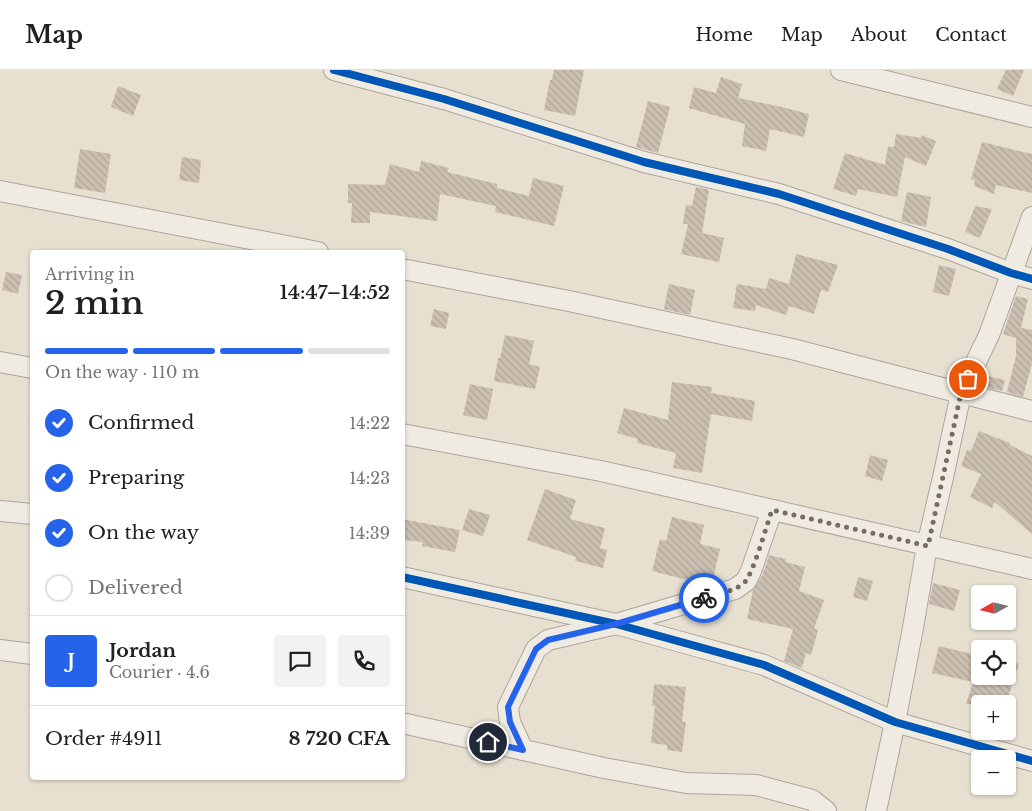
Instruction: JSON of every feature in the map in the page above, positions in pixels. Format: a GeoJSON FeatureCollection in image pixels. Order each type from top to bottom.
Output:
{"type":"FeatureCollection","features":[{"type":"Feature","properties":{"kind":"street"},"geometry":{"type":"LineString","coordinates":[[334,70],[444,99],[644,162],[779,194],[948,249],[1032,279]]}},
{"type":"Feature","properties":{"kind":"street"},"geometry":{"type":"LineString","coordinates":[[841,70],[1032,117]]}},
{"type":"Feature","properties":{"kind":"street"},"geometry":{"type":"LineString","coordinates":[[0,192],[307,250]]}},
{"type":"Feature","properties":{"kind":"street"},"geometry":{"type":"LineString","coordinates":[[876,811],[896,722],[928,546],[961,393],[989,335],[1032,216]]}},
{"type":"Feature","properties":{"kind":"street"},"geometry":{"type":"LineString","coordinates":[[405,270],[569,301],[792,349],[1032,411]]}},
{"type":"Feature","properties":{"kind":"street"},"geometry":{"type":"LineString","coordinates":[[0,362],[30,368]]}},
{"type":"Feature","properties":{"kind":"street"},"geometry":{"type":"LineString","coordinates":[[405,435],[601,471],[1032,569]]}},
{"type":"Feature","properties":{"kind":"street"},"geometry":{"type":"LineString","coordinates":[[523,750],[510,722],[508,707],[536,649],[548,640],[616,624],[735,589],[746,581],[751,571],[772,510]]}},
{"type":"Feature","properties":{"kind":"street"},"geometry":{"type":"LineString","coordinates":[[0,511],[30,514]]}},
{"type":"Feature","properties":{"kind":"street"},"geometry":{"type":"LineString","coordinates":[[405,577],[616,624],[764,665],[896,722],[1032,761]]}},
{"type":"Feature","properties":{"kind":"street"},"geometry":{"type":"LineString","coordinates":[[0,650],[30,654]]}},
{"type":"Feature","properties":{"kind":"street"},"geometry":{"type":"LineString","coordinates":[[405,724],[604,768],[686,783],[756,785],[812,800],[826,811]]}},
{"type":"Feature","properties":{"kind":"building"},"geometry":{"type":"Polygon","coordinates":[[[554,70],[584,70],[575,116],[544,110],[554,70]]]}},
{"type":"Feature","properties":{"kind":"building"},"geometry":{"type":"Polygon","coordinates":[[[1006,70],[1024,70],[1013,96],[997,89],[1006,70]]]}},
{"type":"Feature","properties":{"kind":"building"},"geometry":{"type":"Polygon","coordinates":[[[721,77],[742,84],[738,98],[809,114],[804,137],[770,129],[766,151],[742,146],[745,124],[689,108],[694,87],[716,93],[721,77]]]}},
{"type":"Feature","properties":{"kind":"building"},"geometry":{"type":"Polygon","coordinates":[[[118,86],[141,95],[133,116],[111,107],[118,86]]]}},
{"type":"Feature","properties":{"kind":"building"},"geometry":{"type":"Polygon","coordinates":[[[648,101],[670,107],[658,153],[636,147],[648,101]]]}},
{"type":"Feature","properties":{"kind":"building"},"geometry":{"type":"Polygon","coordinates":[[[896,134],[921,138],[922,135],[936,141],[926,166],[905,157],[897,197],[858,189],[856,196],[833,189],[845,153],[885,165],[888,146],[894,147],[896,134]]]}},
{"type":"Feature","properties":{"kind":"building"},"geometry":{"type":"Polygon","coordinates":[[[982,142],[1032,154],[1032,193],[996,185],[994,194],[974,186],[975,180],[971,179],[982,142]]]}},
{"type":"Feature","properties":{"kind":"building"},"geometry":{"type":"Polygon","coordinates":[[[80,149],[111,154],[105,193],[74,188],[80,149]]]}},
{"type":"Feature","properties":{"kind":"building"},"geometry":{"type":"Polygon","coordinates":[[[182,157],[201,160],[199,183],[179,180],[182,157]]]}},
{"type":"Feature","properties":{"kind":"building"},"geometry":{"type":"Polygon","coordinates":[[[421,161],[449,168],[447,172],[497,184],[497,188],[529,196],[533,178],[564,186],[554,226],[495,212],[496,206],[440,194],[437,221],[370,212],[370,223],[351,223],[352,203],[348,203],[348,184],[385,185],[390,164],[419,172],[421,161]]]}},
{"type":"Feature","properties":{"kind":"building"},"geometry":{"type":"Polygon","coordinates":[[[696,187],[709,190],[702,233],[724,238],[719,262],[681,254],[688,224],[683,224],[686,205],[692,206],[696,187]]]}},
{"type":"Feature","properties":{"kind":"building"},"geometry":{"type":"Polygon","coordinates":[[[907,192],[931,197],[926,227],[901,221],[907,192]]]}},
{"type":"Feature","properties":{"kind":"building"},"geometry":{"type":"Polygon","coordinates":[[[975,206],[992,209],[980,238],[965,232],[975,206]]]}},
{"type":"Feature","properties":{"kind":"building"},"geometry":{"type":"Polygon","coordinates":[[[796,254],[838,265],[828,292],[821,290],[814,314],[789,306],[786,315],[756,305],[755,311],[733,308],[737,284],[766,289],[769,278],[789,284],[796,254]]]}},
{"type":"Feature","properties":{"kind":"building"},"geometry":{"type":"Polygon","coordinates":[[[939,265],[956,269],[949,296],[933,292],[939,265]]]}},
{"type":"Feature","properties":{"kind":"building"},"geometry":{"type":"Polygon","coordinates":[[[6,272],[22,275],[18,294],[2,290],[6,272]]]}},
{"type":"Feature","properties":{"kind":"building"},"geometry":{"type":"Polygon","coordinates":[[[669,284],[695,290],[690,315],[664,309],[669,284]]]}},
{"type":"Feature","properties":{"kind":"building"},"geometry":{"type":"Polygon","coordinates":[[[1016,296],[1028,299],[1021,328],[1032,330],[1032,363],[1023,397],[1007,392],[1016,356],[1016,338],[1003,334],[1016,296]]]}},
{"type":"Feature","properties":{"kind":"building"},"geometry":{"type":"Polygon","coordinates":[[[434,309],[449,313],[446,329],[430,326],[434,309]]]}},
{"type":"Feature","properties":{"kind":"building"},"geometry":{"type":"Polygon","coordinates":[[[505,335],[534,341],[529,364],[540,367],[535,389],[494,381],[505,335]]]}},
{"type":"Feature","properties":{"kind":"building"},"geometry":{"type":"Polygon","coordinates":[[[987,376],[1005,380],[1002,391],[985,387],[987,376]]]}},
{"type":"Feature","properties":{"kind":"building"},"geometry":{"type":"Polygon","coordinates":[[[672,382],[712,387],[711,393],[755,401],[752,421],[711,414],[702,473],[673,468],[676,453],[637,443],[638,439],[617,433],[624,408],[668,420],[672,382]]]}},
{"type":"Feature","properties":{"kind":"building"},"geometry":{"type":"Polygon","coordinates":[[[470,384],[493,389],[487,420],[463,415],[470,384]]]}},
{"type":"Feature","properties":{"kind":"building"},"geometry":{"type":"Polygon","coordinates":[[[979,431],[1010,443],[1010,445],[1032,456],[1032,534],[995,502],[992,508],[970,497],[981,474],[961,466],[967,450],[971,451],[979,431]]]}},
{"type":"Feature","properties":{"kind":"building"},"geometry":{"type":"Polygon","coordinates":[[[870,455],[888,460],[882,481],[865,476],[870,455]]]}},
{"type":"Feature","properties":{"kind":"building"},"geometry":{"type":"Polygon","coordinates":[[[545,489],[576,500],[570,519],[605,528],[600,548],[607,550],[603,568],[575,561],[576,557],[527,540],[545,489]]]}},
{"type":"Feature","properties":{"kind":"building"},"geometry":{"type":"Polygon","coordinates":[[[469,509],[490,515],[483,536],[462,530],[469,509]]]}},
{"type":"Feature","properties":{"kind":"building"},"geometry":{"type":"Polygon","coordinates":[[[672,517],[704,525],[700,544],[720,549],[712,583],[707,585],[652,571],[660,539],[666,541],[672,517]]]}},
{"type":"Feature","properties":{"kind":"building"},"geometry":{"type":"Polygon","coordinates":[[[405,520],[460,530],[455,552],[422,546],[423,542],[405,540],[405,520]]]}},
{"type":"Feature","properties":{"kind":"building"},"geometry":{"type":"Polygon","coordinates":[[[769,555],[786,559],[785,562],[805,567],[799,591],[824,600],[814,629],[818,630],[811,655],[806,653],[802,668],[784,661],[793,629],[747,619],[753,590],[762,576],[769,555]]]}},
{"type":"Feature","properties":{"kind":"building"},"geometry":{"type":"Polygon","coordinates":[[[858,577],[873,581],[867,601],[853,597],[858,577]]]}},
{"type":"Feature","properties":{"kind":"building"},"geometry":{"type":"Polygon","coordinates":[[[933,583],[960,590],[954,611],[929,604],[933,583]]]}},
{"type":"Feature","properties":{"kind":"building"},"geometry":{"type":"Polygon","coordinates":[[[939,646],[971,654],[971,682],[932,673],[939,646]]]}},
{"type":"Feature","properties":{"kind":"building"},"geometry":{"type":"Polygon","coordinates":[[[654,684],[686,687],[682,722],[686,722],[682,752],[667,750],[667,745],[651,743],[655,706],[652,706],[654,684]]]}},
{"type":"Feature","properties":{"kind":"building"},"geometry":{"type":"Polygon","coordinates":[[[972,685],[1012,685],[1009,695],[971,695],[971,704],[966,704],[972,685]]]}},
{"type":"Feature","properties":{"kind":"cycle path"},"geometry":{"type":"LineString","coordinates":[[334,70],[444,99],[644,162],[779,194],[948,249],[1032,279]]}},
{"type":"Feature","properties":{"kind":"cycle path"},"geometry":{"type":"LineString","coordinates":[[405,578],[616,624],[764,665],[895,722],[1032,761]]}},
{"type":"Feature","properties":{"kind":"way so far"},"geometry":{"type":"LineString","coordinates":[[704,598],[735,589],[746,581],[772,510],[928,546],[961,393],[968,379]]}},
{"type":"Feature","properties":{"kind":"route"},"geometry":{"type":"LineString","coordinates":[[488,742],[523,750],[510,722],[508,707],[536,649],[548,640],[616,624],[704,598]]}}]}
